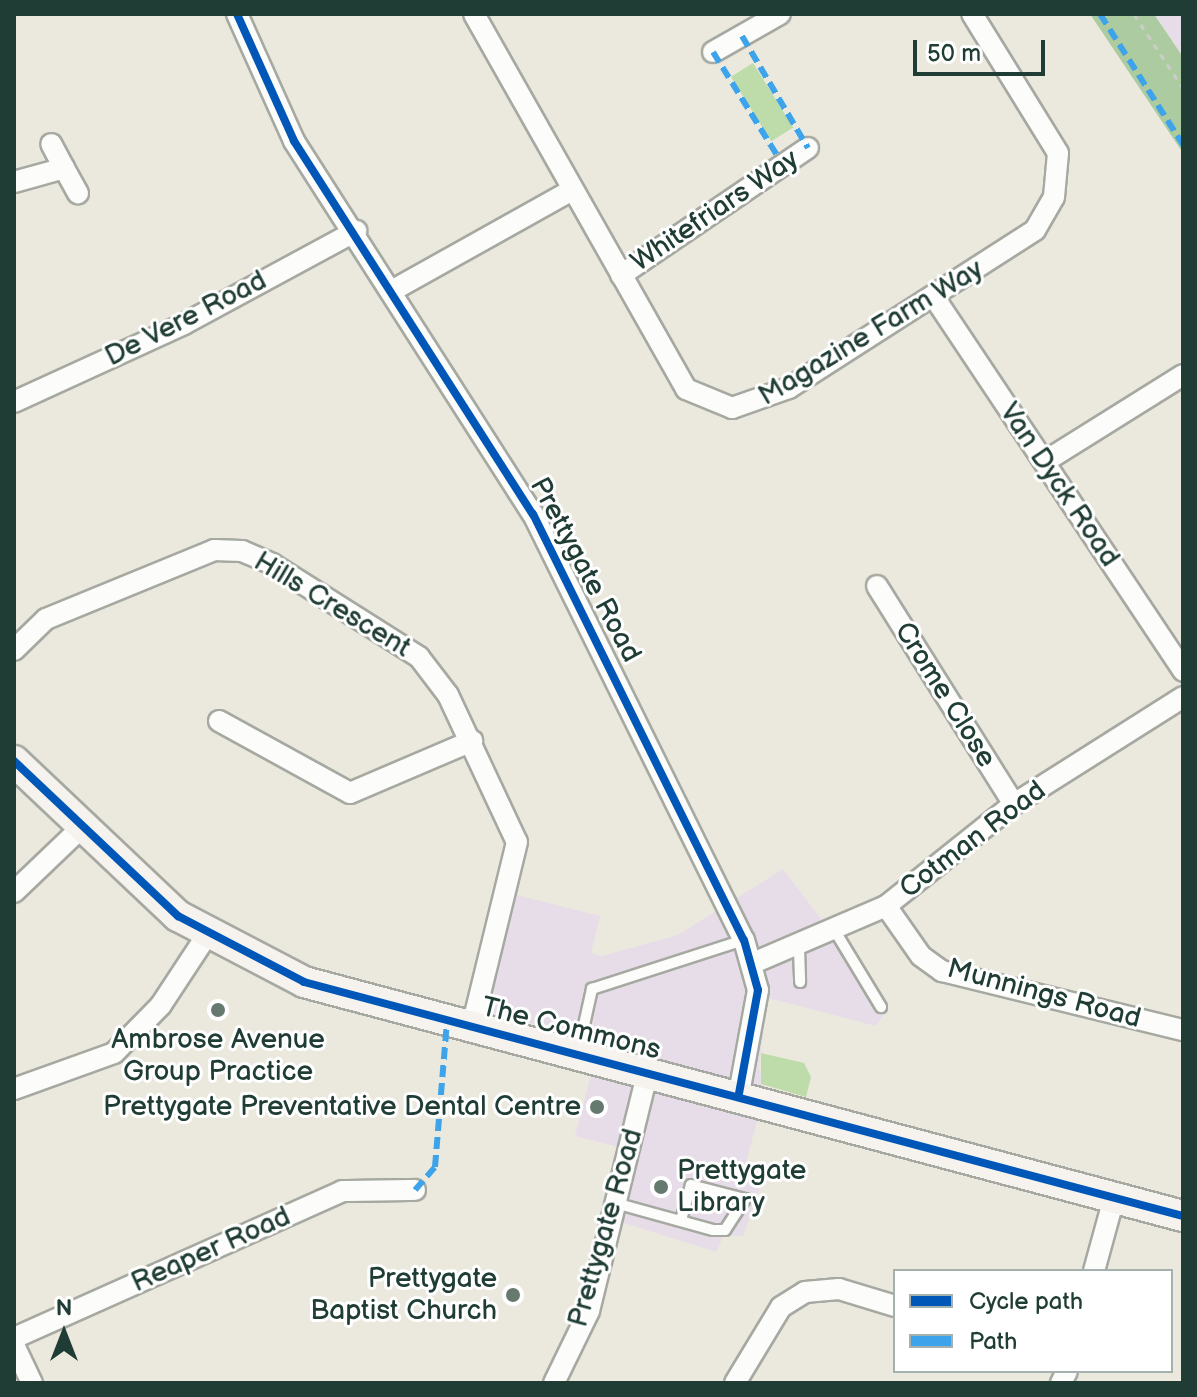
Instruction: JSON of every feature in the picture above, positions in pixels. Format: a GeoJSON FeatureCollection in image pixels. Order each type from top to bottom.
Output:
{"type":"FeatureCollection","features":[{"type":"Feature","properties":{"kind":"street","name":"Prettygate Road"},"geometry":{"type":"LineString","coordinates":[[237,14],[294,141],[395,289],[533,514],[744,940],[753,963],[754,1029],[739,1094]]}},
{"type":"Feature","properties":{"kind":"street","name":"Magazine Farm Way"},"geometry":{"type":"LineString","coordinates":[[474,14],[686,389],[732,408],[760,404],[936,300],[1035,230],[1054,197],[1058,153],[972,14]]}},
{"type":"Feature","properties":{"kind":"street"},"geometry":{"type":"LineString","coordinates":[[713,52],[780,14]]}},
{"type":"Feature","properties":{"kind":"street"},"geometry":{"type":"LineString","coordinates":[[51,144],[78,193]]}},
{"type":"Feature","properties":{"kind":"street","name":"Whitefriars Way"},"geometry":{"type":"LineString","coordinates":[[621,275],[808,148]]}},
{"type":"Feature","properties":{"kind":"street"},"geometry":{"type":"LineString","coordinates":[[14,182],[64,168]]}},
{"type":"Feature","properties":{"kind":"street"},"geometry":{"type":"LineString","coordinates":[[395,289],[572,190]]}},
{"type":"Feature","properties":{"kind":"street","name":"De Vere Road"},"geometry":{"type":"LineString","coordinates":[[14,402],[184,324],[356,231]]}},
{"type":"Feature","properties":{"kind":"street","name":"Van Dyck Road"},"geometry":{"type":"LineString","coordinates":[[936,300],[1183,671]]}},
{"type":"Feature","properties":{"kind":"street"},"geometry":{"type":"LineString","coordinates":[[1044,462],[1183,375]]}},
{"type":"Feature","properties":{"kind":"street","name":"Hills Crescent"},"geometry":{"type":"LineString","coordinates":[[14,650],[46,619],[104,590],[214,550],[242,551],[419,657],[472,741],[517,842],[472,1027]]}},
{"type":"Feature","properties":{"kind":"street","name":"Crome Close"},"geometry":{"type":"LineString","coordinates":[[877,586],[1014,804]]}},
{"type":"Feature","properties":{"kind":"street","name":"Cotman Road"},"geometry":{"type":"LineString","coordinates":[[753,963],[799,949],[886,906],[1014,804],[1183,697]]}},
{"type":"Feature","properties":{"kind":"street"},"geometry":{"type":"LineString","coordinates":[[219,721],[350,793],[472,741]]}},
{"type":"Feature","properties":{"kind":"street","name":"The Commons"},"geometry":{"type":"LineString","coordinates":[[14,761],[80,829],[207,935],[304,982],[739,1094],[1183,1216]]}},
{"type":"Feature","properties":{"kind":"street"},"geometry":{"type":"LineString","coordinates":[[14,892],[80,829]]}},
{"type":"Feature","properties":{"kind":"street","name":"Munnings Road"},"geometry":{"type":"LineString","coordinates":[[886,906],[921,956],[942,971],[1183,1030]]}},
{"type":"Feature","properties":{"kind":"street"},"geometry":{"type":"LineString","coordinates":[[14,1089],[114,1053],[161,1005],[207,935]]}},
{"type":"Feature","properties":{"kind":"street","name":"Prettygate Road"},"geometry":{"type":"LineString","coordinates":[[554,1383],[589,1311],[648,1070]]}},
{"type":"Feature","properties":{"kind":"street","name":"Reaper Road"},"geometry":{"type":"LineString","coordinates":[[14,1338],[342,1191],[415,1190]]}},
{"type":"Feature","properties":{"kind":"street"},"geometry":{"type":"LineString","coordinates":[[1095,1269],[1114,1198]]}},
{"type":"Feature","properties":{"kind":"street"},"geometry":{"type":"LineString","coordinates":[[735,1383],[781,1307],[805,1292],[839,1289],[893,1305]]}},
{"type":"Feature","properties":{"kind":"street"},"geometry":{"type":"LineString","coordinates":[[14,1345],[32,1383]]}},
{"type":"Feature","properties":{"kind":"lane"},"geometry":{"type":"LineString","coordinates":[[835,931],[881,1007]]}},
{"type":"Feature","properties":{"kind":"lane"},"geometry":{"type":"LineString","coordinates":[[577,1053],[592,989],[744,940]]}},
{"type":"Feature","properties":{"kind":"lane"},"geometry":{"type":"LineString","coordinates":[[799,949],[800,982]]}},
{"type":"Feature","properties":{"kind":"lane"},"geometry":{"type":"LineString","coordinates":[[615,1203],[681,1221],[725,1230],[745,1199],[691,1185],[681,1221]]}},
{"type":"Feature","properties":{"kind":"path"},"geometry":{"type":"LineString","coordinates":[[1134,14],[1183,88]]}},
{"type":"Feature","properties":{"kind":"shaded area"},"geometry":{"type":"Polygon","coordinates":[[[1154,14],[1183,14],[1183,57],[1159,21],[1154,14]]]}},
{"type":"Feature","properties":{"kind":"shaded area"},"geometry":{"type":"Polygon","coordinates":[[[783,869],[889,1008],[876,1026],[768,998],[759,1067],[766,1087],[742,1178],[761,1186],[743,1236],[724,1235],[716,1252],[621,1222],[639,1152],[575,1136],[592,1071],[589,1038],[493,1013],[488,1003],[517,895],[600,916],[591,953],[602,956],[678,935],[783,869]]]}},
{"type":"Feature","properties":{"kind":"green space"},"geometry":{"type":"Polygon","coordinates":[[[1090,14],[1154,14],[1183,57],[1183,153],[1090,14]]]}},
{"type":"Feature","properties":{"kind":"green space"},"geometry":{"type":"Polygon","coordinates":[[[753,63],[793,127],[771,141],[731,77],[753,63]]]}},
{"type":"Feature","properties":{"kind":"green space"},"geometry":{"type":"Polygon","coordinates":[[[761,1053],[804,1063],[811,1077],[806,1097],[761,1084],[761,1053]]]}},
{"type":"Feature","properties":{"kind":"marked path"},"geometry":{"type":"LineString","coordinates":[[1100,14],[1183,145]]}},
{"type":"Feature","properties":{"kind":"marked path"},"geometry":{"type":"LineString","coordinates":[[742,36],[808,148]]}},
{"type":"Feature","properties":{"kind":"marked path"},"geometry":{"type":"LineString","coordinates":[[713,52],[783,165]]}},
{"type":"Feature","properties":{"kind":"marked path"},"geometry":{"type":"LineString","coordinates":[[415,1190],[435,1167],[447,1021]]}},
{"type":"Feature","properties":{"kind":"cycle path"},"geometry":{"type":"LineString","coordinates":[[237,14],[294,141],[533,514],[744,940],[758,990],[739,1094]]}},
{"type":"Feature","properties":{"kind":"cycle path"},"geometry":{"type":"LineString","coordinates":[[14,761],[178,916],[304,982],[1183,1216]]}},
{"type":"Feature","properties":{"kind":"place","name":"Ambrose Avenue Group Practice"},"geometry":{"type":"Point","coordinates":[218,1010]}},
{"type":"Feature","properties":{"kind":"place","name":"Prettygate Preventative Dental Centre"},"geometry":{"type":"Point","coordinates":[597,1107]}},
{"type":"Feature","properties":{"kind":"place","name":"Prettygate Library"},"geometry":{"type":"Point","coordinates":[661,1187]}},
{"type":"Feature","properties":{"kind":"place","name":"Prettygate Baptist Church"},"geometry":{"type":"Point","coordinates":[513,1295]}}]}
